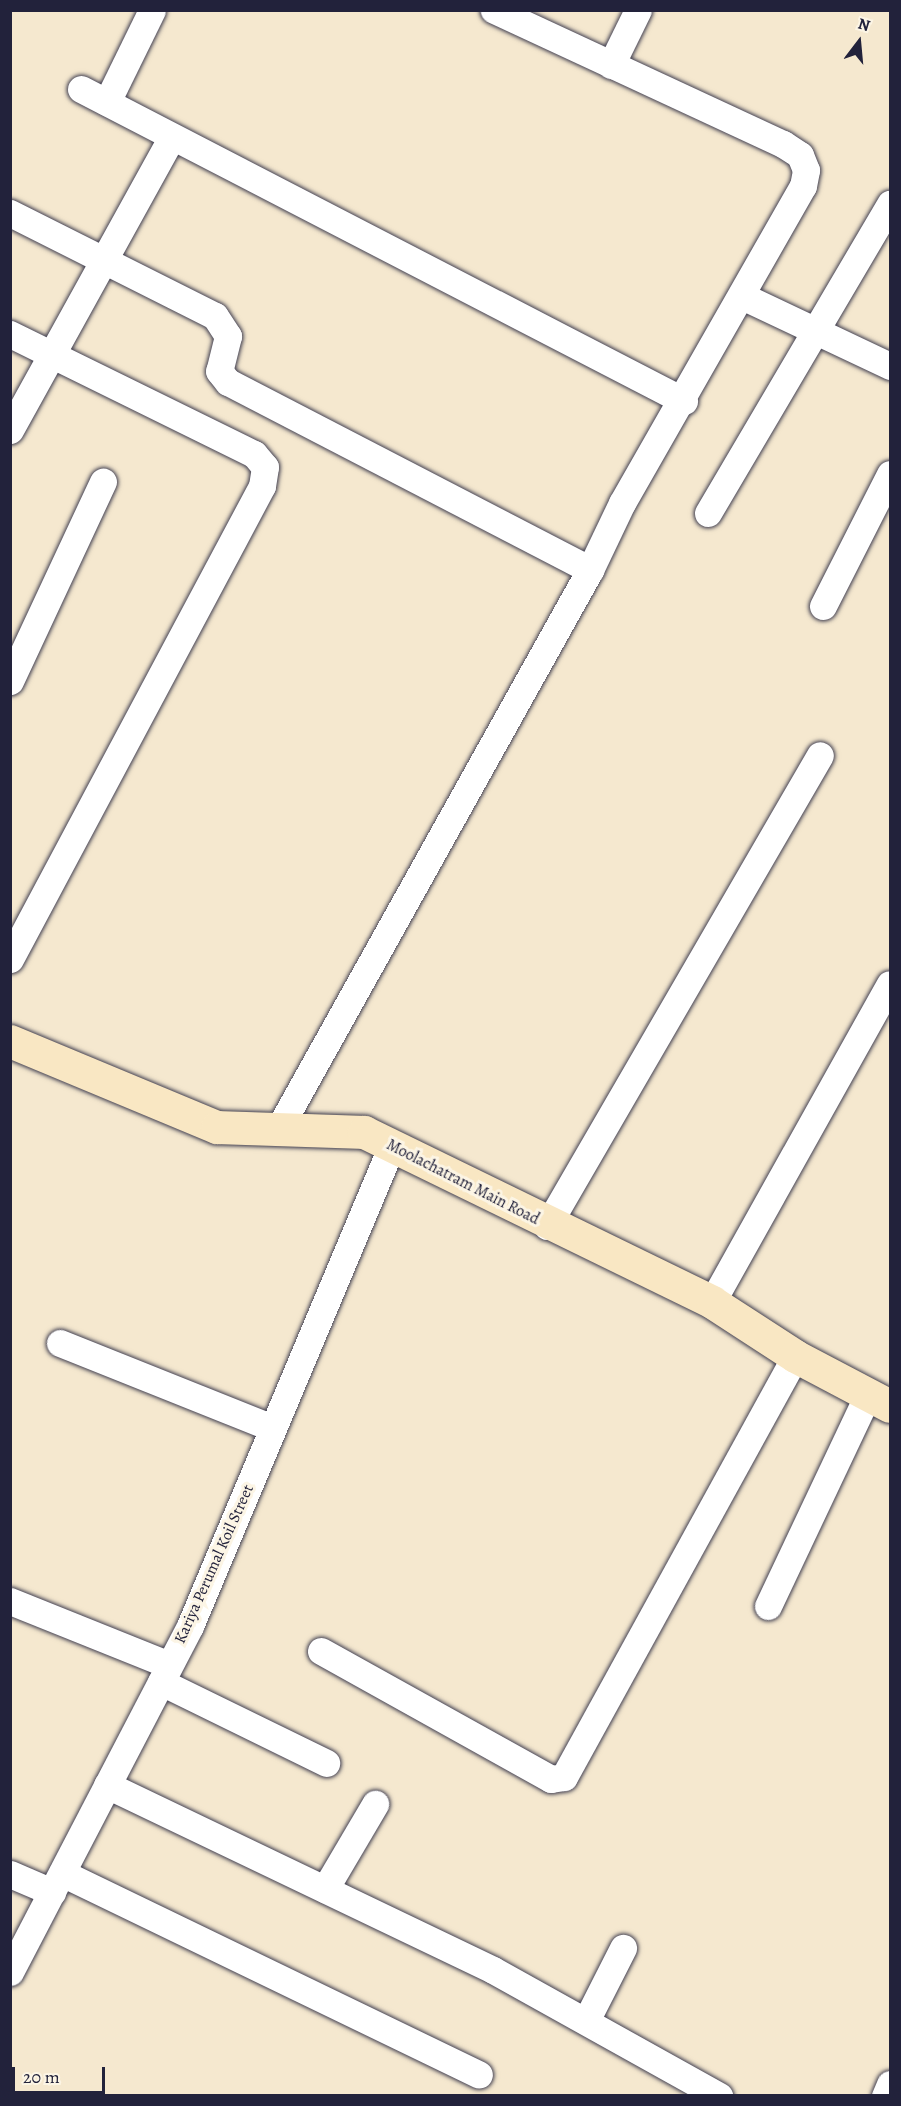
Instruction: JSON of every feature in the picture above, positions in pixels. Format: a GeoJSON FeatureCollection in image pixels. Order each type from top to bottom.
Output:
{"type":"FeatureCollection","features":[{"type":"Feature","properties":{"kind":"street"},"geometry":{"type":"LineString","coordinates":[[107,102],[152,10]]}},
{"type":"Feature","properties":{"kind":"street"},"geometry":{"type":"LineString","coordinates":[[278,1130],[590,570],[622,503],[684,401],[803,186],[806,170],[800,155],[494,10]]}},
{"type":"Feature","properties":{"kind":"street"},"geometry":{"type":"LineString","coordinates":[[611,64],[638,10]]}},
{"type":"Feature","properties":{"kind":"street"},"geometry":{"type":"LineString","coordinates":[[81,89],[684,401]]}},
{"type":"Feature","properties":{"kind":"street"},"geometry":{"type":"LineString","coordinates":[[10,430],[172,137]]}},
{"type":"Feature","properties":{"kind":"street"},"geometry":{"type":"LineString","coordinates":[[708,513],[891,204]]}},
{"type":"Feature","properties":{"kind":"street"},"geometry":{"type":"LineString","coordinates":[[10,213],[105,260],[225,326],[228,336],[219,371],[228,382],[590,570]]}},
{"type":"Feature","properties":{"kind":"street"},"geometry":{"type":"LineString","coordinates":[[742,296],[816,333],[891,366]]}},
{"type":"Feature","properties":{"kind":"street"},"geometry":{"type":"LineString","coordinates":[[10,334],[53,353],[254,454],[265,468],[262,486],[10,959]]}},
{"type":"Feature","properties":{"kind":"street"},"geometry":{"type":"LineString","coordinates":[[823,606],[891,474]]}},
{"type":"Feature","properties":{"kind":"street"},"geometry":{"type":"LineString","coordinates":[[10,681],[103,482]]}},
{"type":"Feature","properties":{"kind":"street"},"geometry":{"type":"LineString","coordinates":[[547,1226],[820,755]]}},
{"type":"Feature","properties":{"kind":"street"},"geometry":{"type":"LineString","coordinates":[[712,1302],[891,984]]}},
{"type":"Feature","properties":{"kind":"street","name":"Moolachatram Main Road"},"geometry":{"type":"LineString","coordinates":[[10,1041],[218,1127],[278,1130],[336,1127],[392,1145],[547,1226],[712,1302],[795,1356],[879,1400]]}},
{"type":"Feature","properties":{"kind":"street","name":"Kariya Perumal Koil Street"},"geometry":{"type":"LineString","coordinates":[[10,1972],[165,1673],[273,1428],[392,1145]]}},
{"type":"Feature","properties":{"kind":"street"},"geometry":{"type":"LineString","coordinates":[[60,1343],[273,1428]]}},
{"type":"Feature","properties":{"kind":"street"},"geometry":{"type":"LineString","coordinates":[[321,1651],[551,1779],[564,1776],[795,1356]]}},
{"type":"Feature","properties":{"kind":"street"},"geometry":{"type":"LineString","coordinates":[[768,1606],[879,1400]]}},
{"type":"Feature","properties":{"kind":"street"},"geometry":{"type":"LineString","coordinates":[[10,1601],[165,1673],[326,1763]]}},
{"type":"Feature","properties":{"kind":"street"},"geometry":{"type":"LineString","coordinates":[[107,1785],[325,1889],[586,2021],[692,2088],[719,2096]]}},
{"type":"Feature","properties":{"kind":"street"},"geometry":{"type":"LineString","coordinates":[[325,1889],[375,1804]]}},
{"type":"Feature","properties":{"kind":"street"},"geometry":{"type":"LineString","coordinates":[[10,1874],[57,1882],[479,2075]]}},
{"type":"Feature","properties":{"kind":"street"},"geometry":{"type":"LineString","coordinates":[[586,2021],[623,1948]]}},
{"type":"Feature","properties":{"kind":"street"},"geometry":{"type":"LineString","coordinates":[[885,2096],[891,2084]]}}]}
